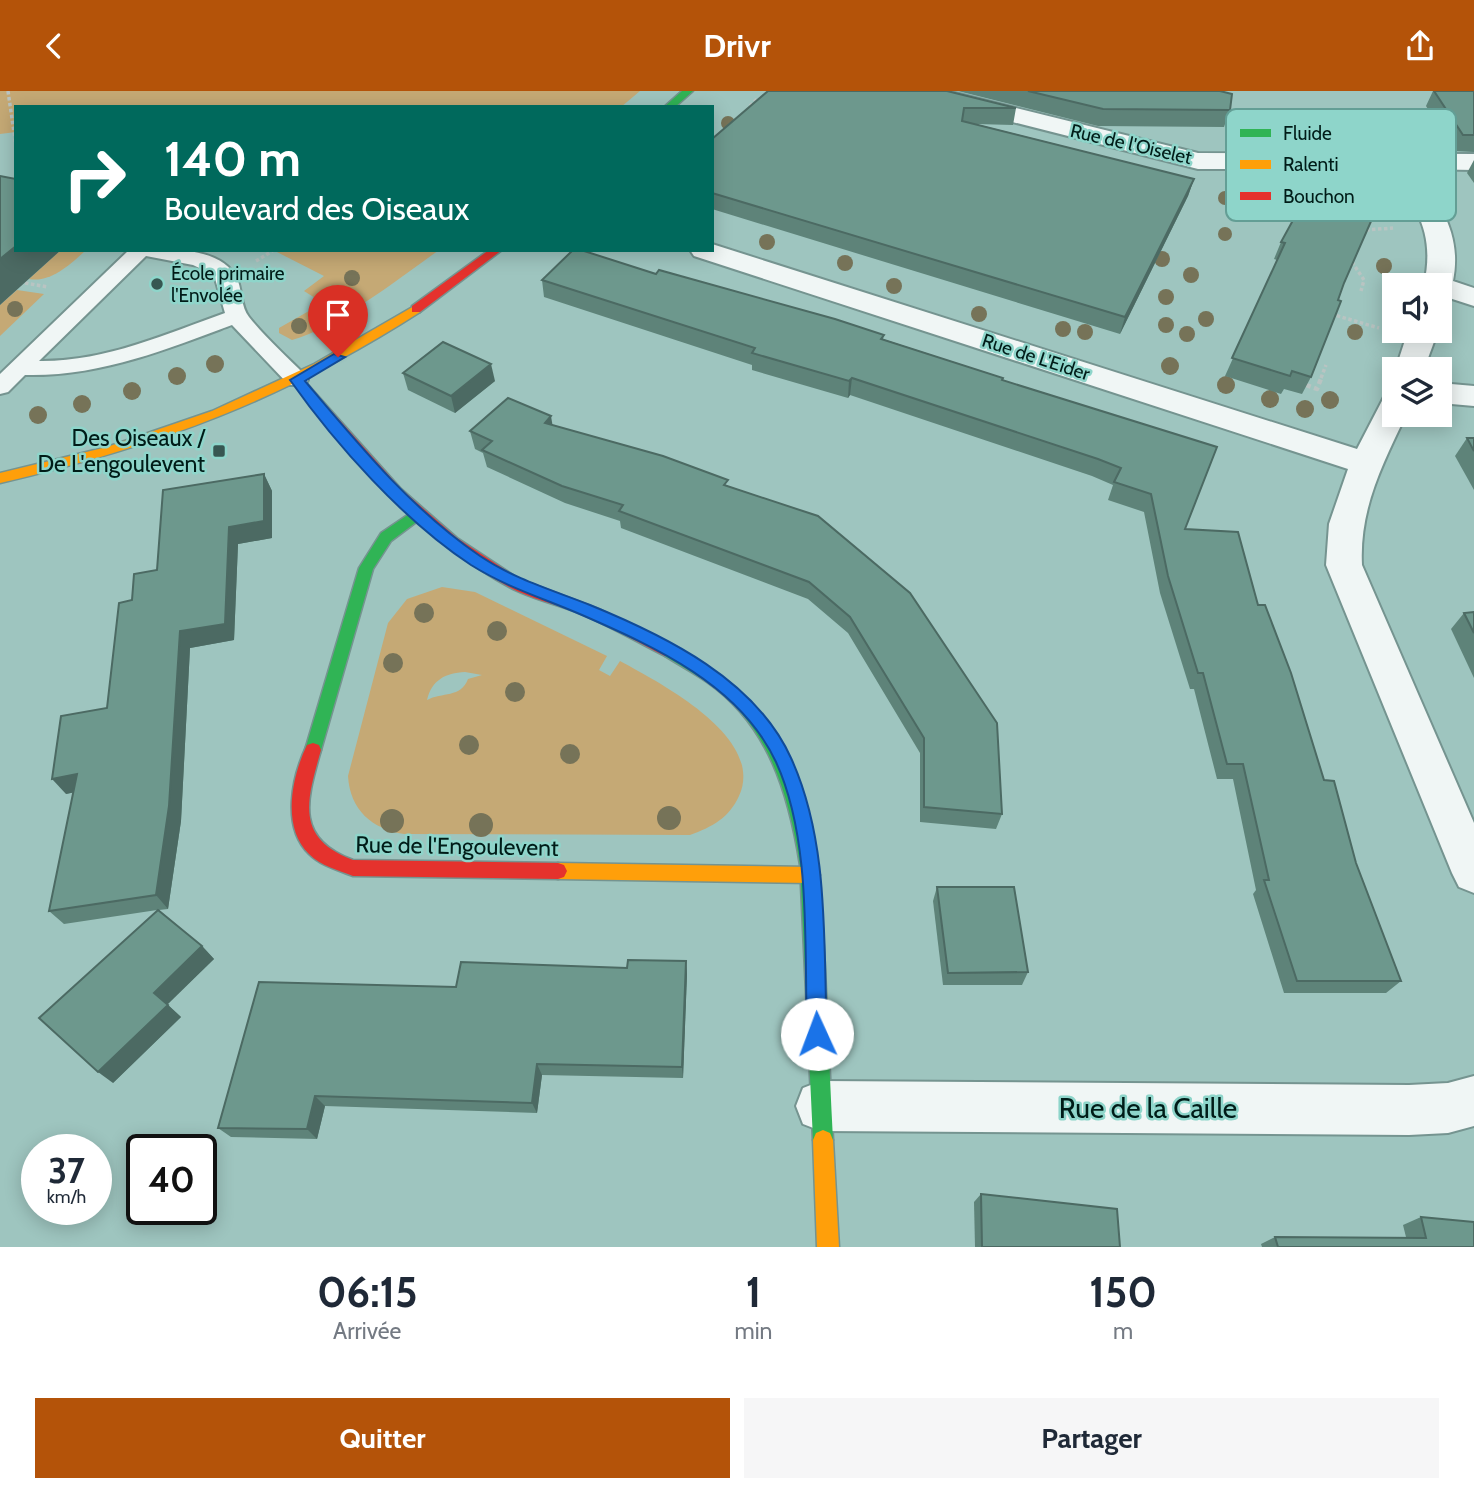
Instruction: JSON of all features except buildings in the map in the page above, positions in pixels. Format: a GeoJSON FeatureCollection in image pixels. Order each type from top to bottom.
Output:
{"type":"FeatureCollection","features":[{"type":"Feature","properties":{"kind":"street"},"geometry":{"type":"LineString","coordinates":[[671,105],[688,91]]}},
{"type":"Feature","properties":{"kind":"street","name":"Rue de l'Oiselet"},"geometry":{"type":"LineString","coordinates":[[918,91],[1186,159],[1226,160]]}},
{"type":"Feature","properties":{"kind":"street","name":"Rue de l'Oiselet"},"geometry":{"type":"LineString","coordinates":[[1456,162],[1474,162]]}},
{"type":"Feature","properties":{"kind":"street"},"geometry":{"type":"LineString","coordinates":[[1435,221],[1441,230],[1444,255],[1441,273]]}},
{"type":"Feature","properties":{"kind":"street"},"geometry":{"type":"LineString","coordinates":[[0,478],[80,459],[143,440],[297,380],[395,323],[494,252]]}},
{"type":"Feature","properties":{"kind":"street","name":"Rue de L'Eider"},"geometry":{"type":"LineString","coordinates":[[710,252],[1368,464]]}},
{"type":"Feature","properties":{"kind":"street"},"geometry":{"type":"LineString","coordinates":[[1452,289],[1474,297]]}},
{"type":"Feature","properties":{"kind":"street"},"geometry":{"type":"LineString","coordinates":[[297,380],[359,455],[418,513],[494,572],[662,645],[698,665],[722,683],[753,715],[783,759],[797,794],[811,875],[828,1247]]}},
{"type":"Feature","properties":{"kind":"street"},"geometry":{"type":"LineString","coordinates":[[1452,394],[1474,396]]}},
{"type":"Feature","properties":{"kind":"street"},"geometry":{"type":"LineString","coordinates":[[1385,427],[1368,464],[1344,535],[1344,565],[1458,804],[1474,873]]}},
{"type":"Feature","properties":{"kind":"street","name":"Rue de l'Engoulevent"},"geometry":{"type":"LineString","coordinates":[[418,513],[386,537],[366,568],[300,796],[298,809],[301,829],[310,849],[329,863],[362,869],[811,875]]}},
{"type":"Feature","properties":{"kind":"street","name":"Rue de la Caille"},"geometry":{"type":"LineString","coordinates":[[821,1106],[1409,1110],[1448,1108],[1474,1101]]}},
{"type":"Feature","properties":{"kind":"lane"},"geometry":{"type":"LineString","coordinates":[[0,387],[141,252]]}},
{"type":"Feature","properties":{"kind":"lane"},"geometry":{"type":"LineString","coordinates":[[154,252],[199,260],[220,271],[227,280],[236,316],[297,380]]}},
{"type":"Feature","properties":{"kind":"lane"},"geometry":{"type":"LineString","coordinates":[[19,368],[56,369],[123,355],[236,316]]}},
{"type":"Feature","properties":{"kind":"path"},"geometry":{"type":"LineString","coordinates":[[8,91],[14,132]]}},
{"type":"Feature","properties":{"kind":"path"},"geometry":{"type":"LineString","coordinates":[[750,106],[758,98],[769,101]]}},
{"type":"Feature","properties":{"kind":"path"},"geometry":{"type":"LineString","coordinates":[[1366,230],[1398,227]]}},
{"type":"Feature","properties":{"kind":"path"},"geometry":{"type":"LineString","coordinates":[[1352,262],[1364,280],[1361,291]]}},
{"type":"Feature","properties":{"kind":"path"},"geometry":{"type":"LineString","coordinates":[[25,283],[50,287]]}},
{"type":"Feature","properties":{"kind":"path"},"geometry":{"type":"LineString","coordinates":[[1330,314],[1379,328]]}},
{"type":"Feature","properties":{"kind":"path"},"geometry":{"type":"LineString","coordinates":[[1306,385],[1317,389],[1326,365]]}},
{"type":"Feature","properties":{"kind":"shaded area"},"geometry":{"type":"Polygon","coordinates":[[[0,91],[640,91],[623,105],[14,105],[14,132],[0,134],[0,91]]]}},
{"type":"Feature","properties":{"kind":"shaded area"},"geometry":{"type":"Polygon","coordinates":[[[59,252],[84,252],[52,276],[29,279],[59,252]]]}},
{"type":"Feature","properties":{"kind":"shaded area"},"geometry":{"type":"Polygon","coordinates":[[[277,252],[436,252],[328,325],[292,340],[279,333],[279,328],[323,303],[304,291],[324,276],[277,252]]]}},
{"type":"Feature","properties":{"kind":"shaded area"},"geometry":{"type":"Polygon","coordinates":[[[17,290],[44,294],[0,336],[0,305],[17,290]]]}},
{"type":"Feature","properties":{"kind":"shaded area"},"geometry":{"type":"Polygon","coordinates":[[[442,587],[475,592],[607,656],[599,670],[610,676],[620,661],[659,683],[705,715],[724,733],[737,753],[743,774],[735,804],[719,821],[690,835],[404,834],[382,828],[358,808],[348,776],[388,623],[407,599],[442,587]],[[465,672],[446,676],[432,687],[427,700],[456,692],[468,679],[482,675],[465,672]]]}},
{"type":"Feature","properties":{"kind":"traffic: fast"},"geometry":{"type":"LineString","coordinates":[[671,105],[688,91]]}},
{"type":"Feature","properties":{"kind":"traffic: fast"},"geometry":{"type":"LineString","coordinates":[[313,750],[366,568],[386,537],[418,513]]}},
{"type":"Feature","properties":{"kind":"traffic: fast"},"geometry":{"type":"LineString","coordinates":[[671,652],[715,679],[748,709],[773,743],[790,781],[802,822],[809,865],[823,1140]]}},
{"type":"Feature","properties":{"kind":"traffic: slow"},"geometry":{"type":"LineString","coordinates":[[0,478],[110,450],[217,414],[319,367],[416,309]]}},
{"type":"Feature","properties":{"kind":"traffic: slow"},"geometry":{"type":"LineString","coordinates":[[558,871],[811,875]]}},
{"type":"Feature","properties":{"kind":"traffic: slow"},"geometry":{"type":"LineString","coordinates":[[823,1140],[828,1247]]}},
{"type":"Feature","properties":{"kind":"traffic: jam"},"geometry":{"type":"LineString","coordinates":[[416,309],[494,252]]}},
{"type":"Feature","properties":{"kind":"traffic: jam"},"geometry":{"type":"LineString","coordinates":[[297,380],[396,492],[423,518],[482,564],[531,591],[596,614],[671,652]]}},
{"type":"Feature","properties":{"kind":"traffic: jam"},"geometry":{"type":"LineString","coordinates":[[313,750],[300,807],[301,823],[306,837],[331,860],[353,868],[558,871]]}},
{"type":"Feature","properties":{"kind":"place","name":"École primaire l'Envolée"},"geometry":{"type":"Point","coordinates":[157,284]}},
{"type":"Feature","properties":{"kind":"place","name":"Des Oiseaux / De L'engoulevent"},"geometry":{"type":"Point","coordinates":[219,451]}},
{"type":"Feature","properties":{"kind":"route"},"geometry":{"type":"LineString","coordinates":[[338,357],[297,380],[379,477],[431,526],[475,560],[517,585],[587,610],[698,665],[746,705],[768,733],[783,759],[797,794],[804,830],[811,875],[817,1034]]}}]}
